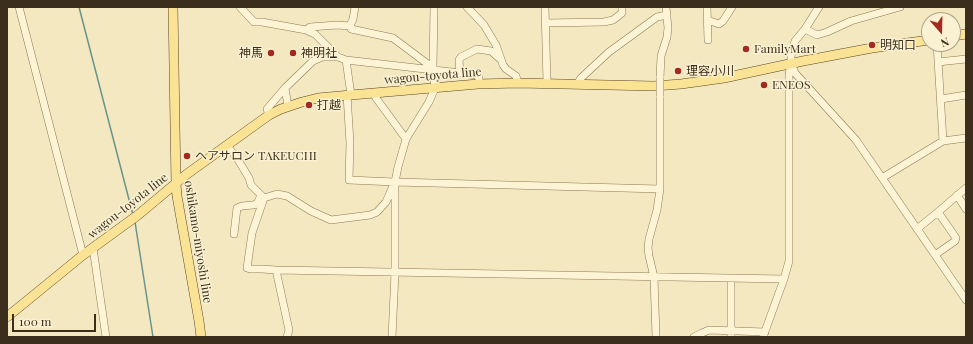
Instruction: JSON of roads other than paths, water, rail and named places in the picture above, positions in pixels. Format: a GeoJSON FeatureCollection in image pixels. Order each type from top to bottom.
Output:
{"type":"FeatureCollection","features":[{"type":"Feature","properties":{"kind":"main road","name":"oshikamo-miyoshi line"},"geometry":{"type":"LineString","coordinates":[[174,7],[176,184],[201,337]]}},
{"type":"Feature","properties":{"kind":"main road","name":"wagou-toyota line"},"geometry":{"type":"LineString","coordinates":[[7,317],[83,255],[138,215],[187,174],[269,116],[288,106],[318,98],[480,84],[518,82],[654,86],[681,84],[724,78],[791,63],[872,48],[921,41]]}},
{"type":"Feature","properties":{"kind":"street"},"geometry":{"type":"LineString","coordinates":[[19,7],[83,255]]}},
{"type":"Feature","properties":{"kind":"street"},"geometry":{"type":"LineString","coordinates":[[240,7],[254,22],[262,22],[306,30],[315,34],[330,54],[346,60],[433,69],[478,76],[480,84]]}},
{"type":"Feature","properties":{"kind":"street"},"geometry":{"type":"LineString","coordinates":[[350,26],[355,7]]}},
{"type":"Feature","properties":{"kind":"street"},"geometry":{"type":"LineString","coordinates":[[392,337],[395,182],[406,139],[429,102],[435,88],[433,69],[434,7]]}},
{"type":"Feature","properties":{"kind":"street"},"geometry":{"type":"LineString","coordinates":[[467,7],[484,25],[496,45],[500,59],[506,69],[516,76],[518,82]]}},
{"type":"Feature","properties":{"kind":"street"},"geometry":{"type":"LineString","coordinates":[[545,7],[547,83]]}},
{"type":"Feature","properties":{"kind":"street"},"geometry":{"type":"LineString","coordinates":[[545,23],[604,22],[613,20],[622,13],[622,7]]}},
{"type":"Feature","properties":{"kind":"street"},"geometry":{"type":"LineString","coordinates":[[656,337],[654,277],[649,256],[649,239],[657,210],[660,189],[660,78],[661,56],[667,37],[668,28],[668,15],[666,7]]}},
{"type":"Feature","properties":{"kind":"street"},"geometry":{"type":"LineString","coordinates":[[707,7],[708,40]]}},
{"type":"Feature","properties":{"kind":"street"},"geometry":{"type":"LineString","coordinates":[[707,20],[719,24],[723,21],[732,7]]}},
{"type":"Feature","properties":{"kind":"street"},"geometry":{"type":"LineString","coordinates":[[694,337],[708,330],[731,334],[764,334],[789,261],[789,75],[791,56],[795,41],[805,29],[819,7]]}},
{"type":"Feature","properties":{"kind":"street"},"geometry":{"type":"LineString","coordinates":[[805,29],[817,34],[827,32],[851,22],[900,7]]}},
{"type":"Feature","properties":{"kind":"street"},"geometry":{"type":"LineString","coordinates":[[577,84],[581,78],[609,52],[657,17],[668,15]]}},
{"type":"Feature","properties":{"kind":"street"},"geometry":{"type":"LineString","coordinates":[[306,30],[310,27],[337,25],[350,26],[351,29],[394,38],[433,69]]}},
{"type":"Feature","properties":{"kind":"street"},"geometry":{"type":"LineString","coordinates":[[460,73],[459,60],[461,57],[477,48],[491,51],[500,59]]}},
{"type":"Feature","properties":{"kind":"street"},"geometry":{"type":"LineString","coordinates":[[937,52],[943,141]]}},
{"type":"Feature","properties":{"kind":"street"},"geometry":{"type":"LineString","coordinates":[[269,116],[267,109],[285,88],[313,61],[330,54]]}},
{"type":"Feature","properties":{"kind":"street"},"geometry":{"type":"LineString","coordinates":[[938,62],[966,59]]}},
{"type":"Feature","properties":{"kind":"street"},"geometry":{"type":"LineString","coordinates":[[346,60],[349,95],[349,180],[660,189]]}},
{"type":"Feature","properties":{"kind":"street"},"geometry":{"type":"LineString","coordinates":[[791,63],[795,72],[853,136],[935,255],[963,289],[966,300]]}},
{"type":"Feature","properties":{"kind":"street"},"geometry":{"type":"LineString","coordinates":[[285,88],[288,106]]}},
{"type":"Feature","properties":{"kind":"street"},"geometry":{"type":"LineString","coordinates":[[374,93],[376,98],[406,139]]}},
{"type":"Feature","properties":{"kind":"street"},"geometry":{"type":"LineString","coordinates":[[941,99],[966,95]]}},
{"type":"Feature","properties":{"kind":"street"},"geometry":{"type":"LineString","coordinates":[[882,178],[943,141],[966,138]]}},
{"type":"Feature","properties":{"kind":"street"},"geometry":{"type":"LineString","coordinates":[[227,146],[237,158],[249,178],[251,185],[263,196]]}},
{"type":"Feature","properties":{"kind":"street"},"geometry":{"type":"LineString","coordinates":[[234,234],[237,208],[257,204],[263,196],[277,194],[287,196],[311,211],[331,220],[370,215],[377,212],[386,202],[395,182]]}},
{"type":"Feature","properties":{"kind":"street"},"geometry":{"type":"LineString","coordinates":[[917,229],[966,188]]}},
{"type":"Feature","properties":{"kind":"street"},"geometry":{"type":"LineString","coordinates":[[957,195],[966,209]]}},
{"type":"Feature","properties":{"kind":"street"},"geometry":{"type":"LineString","coordinates":[[263,196],[252,233],[247,268],[250,269],[394,273],[784,279]]}},
{"type":"Feature","properties":{"kind":"street"},"geometry":{"type":"LineString","coordinates":[[935,255],[955,241],[956,238],[938,212]]}},
{"type":"Feature","properties":{"kind":"street"},"geometry":{"type":"LineString","coordinates":[[93,248],[106,337]]}},
{"type":"Feature","properties":{"kind":"street"},"geometry":{"type":"LineString","coordinates":[[276,270],[289,330],[287,337]]}},
{"type":"Feature","properties":{"kind":"street"},"geometry":{"type":"LineString","coordinates":[[731,279],[731,334]]}},
{"type":"Feature","properties":{"kind":"waterway"},"geometry":{"type":"LineString","coordinates":[[79,7],[133,215]]}},
{"type":"Feature","properties":{"kind":"waterway"},"geometry":{"type":"LineString","coordinates":[[135,222],[153,337]]}},
{"type":"Feature","properties":{"kind":"place","name":"明知口"},"geometry":{"type":"Point","coordinates":[872,45]}},
{"type":"Feature","properties":{"kind":"place","name":"FamilyMart"},"geometry":{"type":"Point","coordinates":[746,49]}},
{"type":"Feature","properties":{"kind":"place","name":"神馬"},"geometry":{"type":"Point","coordinates":[271,53]}},
{"type":"Feature","properties":{"kind":"place","name":"神明社"},"geometry":{"type":"Point","coordinates":[293,53]}},
{"type":"Feature","properties":{"kind":"place","name":"理容小川"},"geometry":{"type":"Point","coordinates":[678,71]}},
{"type":"Feature","properties":{"kind":"place","name":"ENEOS"},"geometry":{"type":"Point","coordinates":[764,85]}},
{"type":"Feature","properties":{"kind":"place","name":"打越"},"geometry":{"type":"Point","coordinates":[309,105]}},
{"type":"Feature","properties":{"kind":"place","name":"ヘアサロン TAKEUCHI"},"geometry":{"type":"Point","coordinates":[187,156]}}]}
